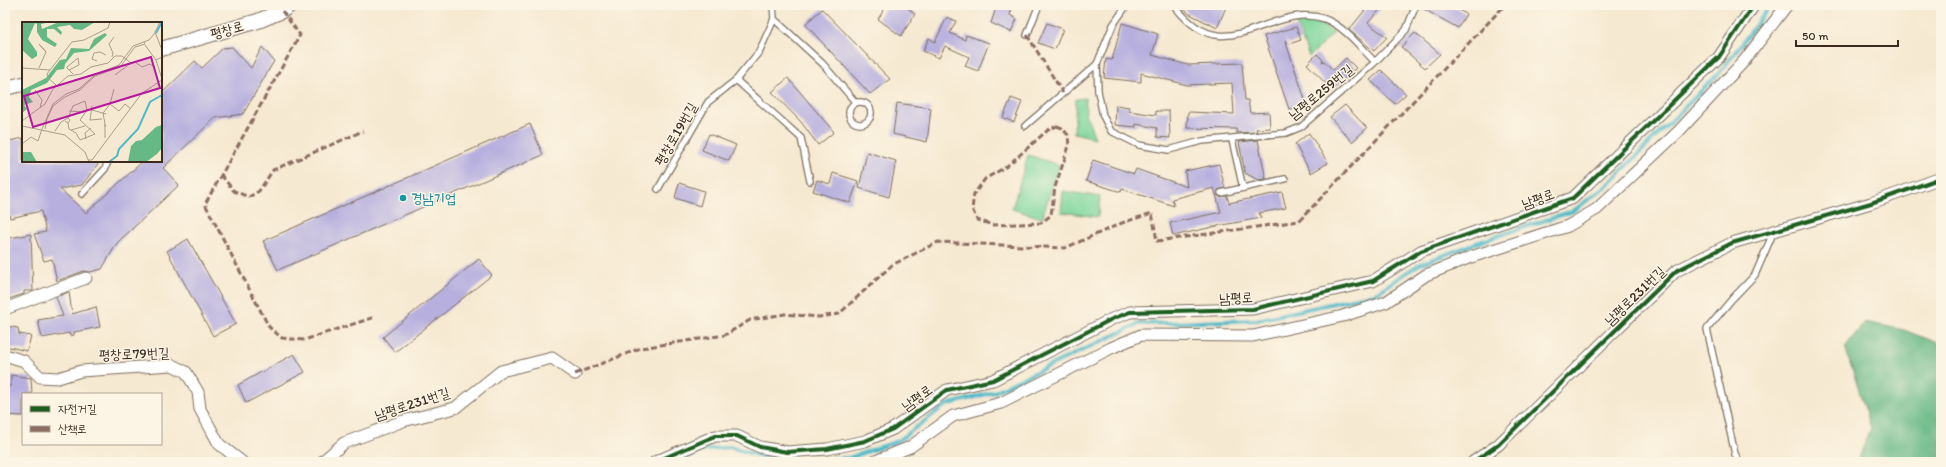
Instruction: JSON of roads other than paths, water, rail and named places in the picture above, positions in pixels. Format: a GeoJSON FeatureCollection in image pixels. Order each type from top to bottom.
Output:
{"type":"FeatureCollection","features":[{"type":"Feature","properties":{"kind":"street","name":"평창로"},"geometry":{"type":"LineString","coordinates":[[162,49],[258,21],[282,11],[290,5]]}},
{"type":"Feature","properties":{"kind":"street","name":"남평로"},"geometry":{"type":"LineString","coordinates":[[655,462],[715,436],[737,436],[760,447],[787,452],[827,449],[865,441],[893,429],[947,390],[993,380],[1112,319],[1130,312],[1253,309],[1373,281],[1421,251],[1573,198],[1720,57],[1754,5]]}},
{"type":"Feature","properties":{"kind":"street"},"geometry":{"type":"LineString","coordinates":[[872,462],[910,447],[953,416],[1001,403],[1111,348],[1141,335],[1253,336],[1343,316],[1386,302],[1426,275],[1471,257],[1568,226],[1598,209],[1679,132],[1744,61],[1787,5]]}},
{"type":"Feature","properties":{"kind":"street"},"geometry":{"type":"LineString","coordinates":[[5,88],[22,84]]}},
{"type":"Feature","properties":{"kind":"street","name":"남평로231번길"},"geometry":{"type":"LineString","coordinates":[[1473,462],[1498,445],[1676,271],[1732,243],[1870,203],[1941,178]]}},
{"type":"Feature","properties":{"kind":"street"},"geometry":{"type":"LineString","coordinates":[[5,309],[86,278]]}},
{"type":"Feature","properties":{"kind":"street","name":"평창로79번길"},"geometry":{"type":"LineString","coordinates":[[5,355],[24,361],[40,377],[52,378],[58,378],[81,372],[172,365],[186,372],[198,392],[200,409],[220,444],[242,462]]}},
{"type":"Feature","properties":{"kind":"street","name":"남평로231번길"},"geometry":{"type":"LineString","coordinates":[[322,462],[344,444],[403,421],[455,408],[501,371],[552,358],[575,374]]}},
{"type":"Feature","properties":{"kind":"lane","name":"평창로19번길"},"geometry":{"type":"LineString","coordinates":[[658,189],[708,102],[736,80],[760,52],[774,19],[773,5]]}},
{"type":"Feature","properties":{"kind":"lane"},"geometry":{"type":"LineString","coordinates":[[1027,35],[1039,5]]}},
{"type":"Feature","properties":{"kind":"lane","name":"남평로259번길"},"geometry":{"type":"LineString","coordinates":[[1127,5],[1113,25],[1097,64],[1098,91],[1104,116],[1111,131],[1139,145],[1169,150],[1202,141],[1232,140],[1286,133],[1301,127],[1375,62],[1406,30],[1416,5]]}},
{"type":"Feature","properties":{"kind":"lane","name":"남평로259번길"},"geometry":{"type":"LineString","coordinates":[[1174,5],[1183,17],[1194,26],[1218,36],[1239,33],[1303,16],[1324,19],[1340,27],[1375,62]]}},
{"type":"Feature","properties":{"kind":"lane"},"geometry":{"type":"LineString","coordinates":[[774,19],[823,64],[856,103],[866,104],[871,110],[870,116],[864,124],[855,123],[848,114],[849,109],[856,103]]}},
{"type":"Feature","properties":{"kind":"lane","name":"남평로259번길"},"geometry":{"type":"LineString","coordinates":[[1025,126],[1097,64]]}},
{"type":"Feature","properties":{"kind":"lane"},"geometry":{"type":"LineString","coordinates":[[736,80],[801,138],[810,181]]}},
{"type":"Feature","properties":{"kind":"lane"},"geometry":{"type":"LineString","coordinates":[[1232,140],[1243,188]]}},
{"type":"Feature","properties":{"kind":"lane"},"geometry":{"type":"LineString","coordinates":[[82,194],[105,169],[108,162]]}},
{"type":"Feature","properties":{"kind":"lane"},"geometry":{"type":"LineString","coordinates":[[1221,193],[1286,179]]}},
{"type":"Feature","properties":{"kind":"lane"},"geometry":{"type":"LineString","coordinates":[[1740,462],[1735,454],[1707,329],[1732,299],[1755,276],[1774,231]]}},
{"type":"Feature","properties":{"kind":"waterway"},"geometry":{"type":"LineString","coordinates":[[676,462],[704,450],[730,447],[778,461],[849,458],[898,441],[946,405],[994,392],[1138,324],[1257,320],[1375,294],[1418,265],[1476,243],[1573,211],[1609,184],[1721,71],[1771,5]]}},
{"type":"Feature","properties":{"kind":"place","name":"경남기업"},"geometry":{"type":"Point","coordinates":[403,198]}}]}
